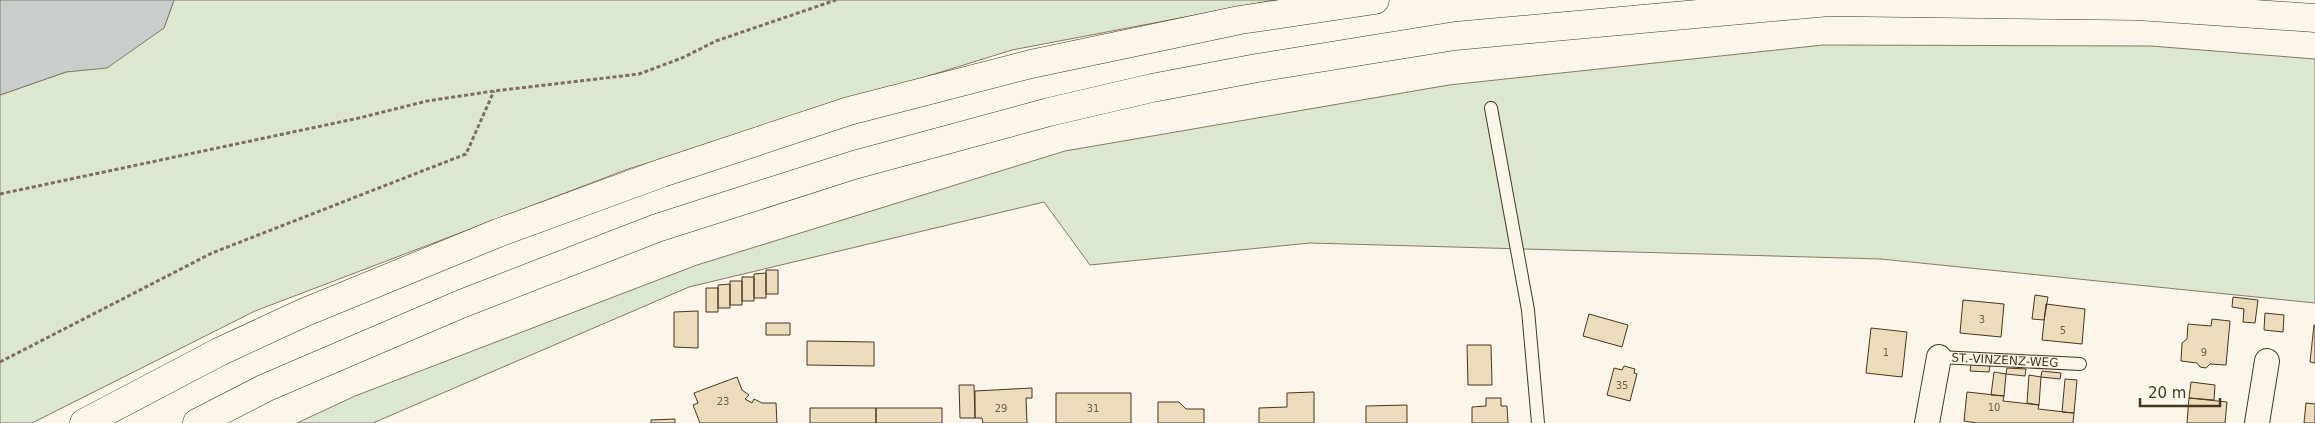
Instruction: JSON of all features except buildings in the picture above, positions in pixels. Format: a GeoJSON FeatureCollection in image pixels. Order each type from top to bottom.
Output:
{"type":"FeatureCollection","features":[{"type":"Feature","properties":{"kind":"highway"},"geometry":{"type":"LineString","coordinates":[[84,423],[219,352],[303,313],[481,240],[662,173],[840,114],[1030,64],[1240,20],[1375,0]]}},
{"type":"Feature","properties":{"kind":"highway"},"geometry":{"type":"LineString","coordinates":[[197,423],[265,388],[461,304],[657,228],[854,165],[1049,112],[1152,88],[1257,68],[1455,36],[1829,2],[2137,6],[2315,18]]}},
{"type":"Feature","properties":{"kind":"street","name":"ST.-VINZENZ-WEG"},"geometry":{"type":"LineString","coordinates":[[1927,423],[1939,357]]}},
{"type":"Feature","properties":{"kind":"street"},"geometry":{"type":"LineString","coordinates":[[2257,423],[2267,361]]}},
{"type":"Feature","properties":{"kind":"lane"},"geometry":{"type":"LineString","coordinates":[[1491,108],[1528,310],[1538,423]]}},
{"type":"Feature","properties":{"kind":"lane","name":"ST.-VINZENZ-WEG"},"geometry":{"type":"LineString","coordinates":[[1939,357],[2080,364]]}},
{"type":"Feature","properties":{"kind":"path"},"geometry":{"type":"LineString","coordinates":[[0,194],[359,118],[427,101],[639,74],[682,58],[716,42],[836,0]]}},
{"type":"Feature","properties":{"kind":"path"},"geometry":{"type":"LineString","coordinates":[[0,362],[212,253],[466,154],[494,91]]}},
{"type":"Feature","properties":{"kind":"green space"},"geometry":{"type":"Polygon","coordinates":[[[174,0],[1275,0],[1012,50],[628,169],[255,311],[32,423],[0,423],[0,95],[66,72],[164,28],[174,0]]]}},
{"type":"Feature","properties":{"kind":"green space"},"geometry":{"type":"Polygon","coordinates":[[[1823,45],[2151,46],[2315,59],[2315,303],[1881,259],[1310,243],[1090,265],[1044,202],[689,287],[373,423],[297,423],[355,396],[697,265],[1065,151],[1449,85],[1823,45]]]}},
{"type":"Feature","properties":{"kind":"shaded area"},"geometry":{"type":"Polygon","coordinates":[[[0,0],[174,0],[164,28],[107,68],[66,72],[0,95],[0,0]]]}}]}
